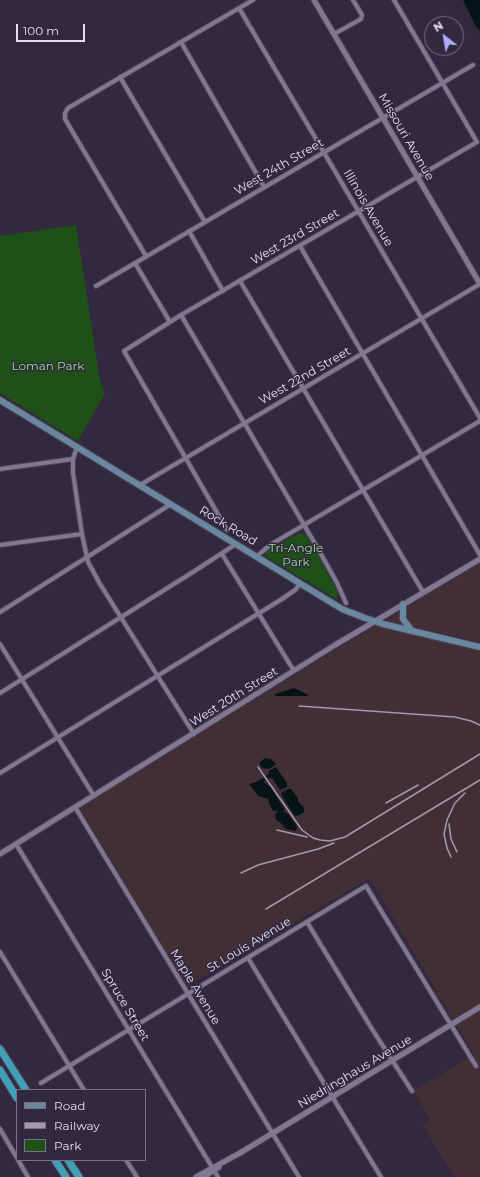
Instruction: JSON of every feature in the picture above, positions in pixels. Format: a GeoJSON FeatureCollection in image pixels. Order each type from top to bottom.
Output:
{"type":"FeatureCollection","features":[{"type":"Feature","properties":{"kind":"highway"},"geometry":{"type":"LineString","coordinates":[[0,1049],[25,1089]]}},
{"type":"Feature","properties":{"kind":"highway"},"geometry":{"type":"LineString","coordinates":[[0,1070],[16,1096]]}},
{"type":"Feature","properties":{"kind":"highway"},"geometry":{"type":"LineString","coordinates":[[56,1161],[66,1177]]}},
{"type":"Feature","properties":{"kind":"highway"},"geometry":{"type":"LineString","coordinates":[[69,1161],[79,1177]]}},
{"type":"Feature","properties":{"kind":"main road","name":"Rock Road"},"geometry":{"type":"LineString","coordinates":[[0,400],[342,609],[375,621],[480,647]]}},
{"type":"Feature","properties":{"kind":"main road"},"geometry":{"type":"LineString","coordinates":[[403,604],[403,619],[412,631]]}},
{"type":"Feature","properties":{"kind":"street"},"geometry":{"type":"LineString","coordinates":[[146,256],[65,119],[65,113],[68,108],[253,0]]}},
{"type":"Feature","properties":{"kind":"street","name":"Missouri Avenue"},"geometry":{"type":"LineString","coordinates":[[314,0],[480,284]]}},
{"type":"Feature","properties":{"kind":"street"},"geometry":{"type":"LineString","coordinates":[[334,34],[361,19],[362,15],[353,0]]}},
{"type":"Feature","properties":{"kind":"street"},"geometry":{"type":"LineString","coordinates":[[394,0],[442,84]]}},
{"type":"Feature","properties":{"kind":"street","name":"Illinois Avenue"},"geometry":{"type":"LineString","coordinates":[[239,8],[480,418]]}},
{"type":"Feature","properties":{"kind":"street"},"geometry":{"type":"LineString","coordinates":[[181,42],[264,187]]}},
{"type":"Feature","properties":{"kind":"street","name":"West 24th Street"},"geometry":{"type":"LineString","coordinates":[[96,286],[473,65]]}},
{"type":"Feature","properties":{"kind":"street"},"geometry":{"type":"LineString","coordinates":[[120,77],[205,222]]}},
{"type":"Feature","properties":{"kind":"street","name":"West 23rd Street"},"geometry":{"type":"LineString","coordinates":[[185,458],[124,351],[181,315],[477,142],[442,84]]}},
{"type":"Feature","properties":{"kind":"street"},"geometry":{"type":"LineString","coordinates":[[189,232],[223,291]]}},
{"type":"Feature","properties":{"kind":"street"},"geometry":{"type":"LineString","coordinates":[[300,246],[480,555]]}},
{"type":"Feature","properties":{"kind":"street"},"geometry":{"type":"LineString","coordinates":[[135,263],[170,322]]}},
{"type":"Feature","properties":{"kind":"street"},"geometry":{"type":"LineString","coordinates":[[240,281],[423,592]]}},
{"type":"Feature","properties":{"kind":"street","name":"West 22nd Street"},"geometry":{"type":"LineString","coordinates":[[140,485],[480,284]]}},
{"type":"Feature","properties":{"kind":"street"},"geometry":{"type":"LineString","coordinates":[[181,315],[304,525],[337,583],[346,603]]}},
{"type":"Feature","properties":{"kind":"street"},"geometry":{"type":"LineString","coordinates":[[257,556],[270,545],[480,421]]}},
{"type":"Feature","properties":{"kind":"street"},"geometry":{"type":"LineString","coordinates":[[77,447],[73,459],[76,494],[82,534],[90,566],[194,734]]}},
{"type":"Feature","properties":{"kind":"street"},"geometry":{"type":"LineString","coordinates":[[185,458],[227,530]]}},
{"type":"Feature","properties":{"kind":"street"},"geometry":{"type":"LineString","coordinates":[[0,469],[73,459]]}},
{"type":"Feature","properties":{"kind":"street"},"geometry":{"type":"LineString","coordinates":[[0,612],[171,504]]}},
{"type":"Feature","properties":{"kind":"street"},"geometry":{"type":"LineString","coordinates":[[0,545],[82,534]]}},
{"type":"Feature","properties":{"kind":"street"},"geometry":{"type":"LineString","coordinates":[[0,693],[236,544]]}},
{"type":"Feature","properties":{"kind":"street"},"geometry":{"type":"LineString","coordinates":[[222,554],[294,671]]}},
{"type":"Feature","properties":{"kind":"street","name":"West 20th Street"},"geometry":{"type":"LineString","coordinates":[[0,854],[375,621],[480,559]]}},
{"type":"Feature","properties":{"kind":"street"},"geometry":{"type":"LineString","coordinates":[[0,773],[259,613],[295,590],[301,583]]}},
{"type":"Feature","properties":{"kind":"street"},"geometry":{"type":"LineString","coordinates":[[0,644],[94,796]]}},
{"type":"Feature","properties":{"kind":"street","name":"Maple Avenue"},"geometry":{"type":"LineString","coordinates":[[75,807],[299,1177]]}},
{"type":"Feature","properties":{"kind":"street","name":"Spruce Street"},"geometry":{"type":"LineString","coordinates":[[16,844],[218,1177]]}},
{"type":"Feature","properties":{"kind":"street","name":"St Louis Avenue"},"geometry":{"type":"LineString","coordinates":[[41,1084],[366,886],[451,1025]]}},
{"type":"Feature","properties":{"kind":"street"},"geometry":{"type":"LineString","coordinates":[[307,922],[412,1091]]}},
{"type":"Feature","properties":{"kind":"street"},"geometry":{"type":"LineString","coordinates":[[0,952],[83,1089]]}},
{"type":"Feature","properties":{"kind":"street"},"geometry":{"type":"LineString","coordinates":[[248,958],[381,1177]]}},
{"type":"Feature","properties":{"kind":"street","name":"Niedringhaus Avenue"},"geometry":{"type":"LineString","coordinates":[[196,1177],[240,1153],[480,1007]]}},
{"type":"Feature","properties":{"kind":"street"},"geometry":{"type":"LineString","coordinates":[[451,1025],[476,1066]]}},
{"type":"Feature","properties":{"kind":"street"},"geometry":{"type":"LineString","coordinates":[[0,1129],[16,1156]]}},
{"type":"Feature","properties":{"kind":"street"},"geometry":{"type":"LineString","coordinates":[[19,1161],[28,1177]]}},
{"type":"Feature","properties":{"kind":"street"},"geometry":{"type":"LineString","coordinates":[[127,1161],[137,1177]]}},
{"type":"Feature","properties":{"kind":"street","name":"Niedringhaus Avenue"},"geometry":{"type":"LineString","coordinates":[[204,1177],[213,1169]]}},
{"type":"Feature","properties":{"kind":"shaded area"},"geometry":{"type":"Polygon","coordinates":[[[463,0],[480,0],[480,31],[475,25],[463,0]]]}},
{"type":"Feature","properties":{"kind":"shaded area"},"geometry":{"type":"Polygon","coordinates":[[[480,563],[480,642],[385,620],[480,563]]]}},
{"type":"Feature","properties":{"kind":"shaded area"},"geometry":{"type":"Polygon","coordinates":[[[376,625],[480,650],[480,1177],[454,1177],[422,1124],[430,1119],[416,1095],[412,1091],[474,1055],[370,878],[187,987],[80,808],[376,625]]]}},
{"type":"Feature","properties":{"kind":"shaded area"},"geometry":{"type":"Polygon","coordinates":[[[294,688],[307,694],[308,696],[275,696],[275,694],[294,688]]]}},
{"type":"Feature","properties":{"kind":"shaded area"},"geometry":{"type":"Polygon","coordinates":[[[265,758],[271,759],[276,764],[269,769],[262,768],[260,762],[265,758]]]}},
{"type":"Feature","properties":{"kind":"shaded area"},"geometry":{"type":"Polygon","coordinates":[[[276,767],[287,783],[287,787],[280,790],[272,778],[268,778],[266,776],[269,771],[276,767]]]}},
{"type":"Feature","properties":{"kind":"shaded area"},"geometry":{"type":"Polygon","coordinates":[[[263,778],[265,780],[264,782],[271,788],[285,810],[283,811],[288,814],[296,825],[296,831],[286,829],[276,820],[275,815],[278,811],[273,811],[268,799],[258,796],[249,784],[263,778]]]}},
{"type":"Feature","properties":{"kind":"shaded area"},"geometry":{"type":"Polygon","coordinates":[[[291,789],[304,808],[304,812],[300,815],[295,816],[281,793],[291,789]]]}},
{"type":"Feature","properties":{"kind":"green space","name":"Loman Park"},"geometry":{"type":"Polygon","coordinates":[[[76,225],[100,381],[105,393],[78,441],[0,393],[0,236],[76,225]]]}},
{"type":"Feature","properties":{"kind":"green space","name":"Tri-Angle Park"},"geometry":{"type":"Polygon","coordinates":[[[299,533],[306,535],[338,592],[337,599],[265,556],[267,551],[299,533]]]}},
{"type":"Feature","properties":{"kind":"railway"},"geometry":{"type":"LineString","coordinates":[[299,706],[455,717],[480,725]]}},
{"type":"Feature","properties":{"kind":"railway"},"geometry":{"type":"LineString","coordinates":[[258,767],[302,830],[313,838],[330,841],[345,837],[480,754]]}},
{"type":"Feature","properties":{"kind":"railway"},"geometry":{"type":"LineString","coordinates":[[266,909],[480,780]]}},
{"type":"Feature","properties":{"kind":"railway"},"geometry":{"type":"LineString","coordinates":[[386,803],[418,785]]}},
{"type":"Feature","properties":{"kind":"railway"},"geometry":{"type":"LineString","coordinates":[[451,857],[447,848],[444,834],[447,820],[455,803],[465,793]]}},
{"type":"Feature","properties":{"kind":"railway"},"geometry":{"type":"LineString","coordinates":[[449,824],[451,839],[457,852]]}},
{"type":"Feature","properties":{"kind":"railway"},"geometry":{"type":"LineString","coordinates":[[277,830],[307,837]]}},
{"type":"Feature","properties":{"kind":"railway"},"geometry":{"type":"LineString","coordinates":[[241,873],[258,865],[318,849],[334,843]]}}]}
